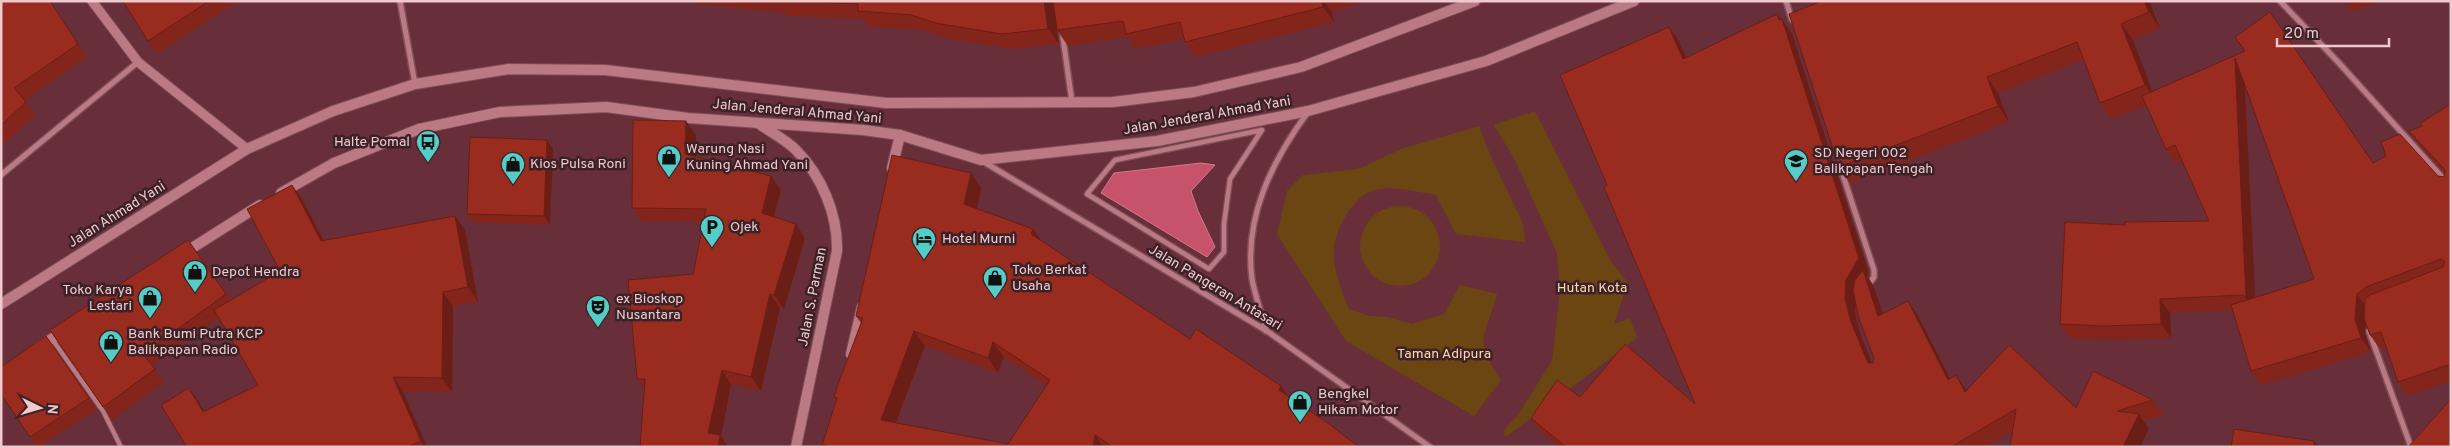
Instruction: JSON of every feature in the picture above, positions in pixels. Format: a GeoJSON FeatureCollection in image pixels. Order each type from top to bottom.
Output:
{"type":"FeatureCollection","features":[{"type":"Feature","properties":{"kind":"main road","name":"Jalan Jenderal Ahmad Yani"},"geometry":{"type":"LineString","coordinates":[[248,149],[333,111],[415,84],[509,69],[605,70],[886,103],[1113,102],[1194,92],[1301,67],[1475,1]]}},
{"type":"Feature","properties":{"kind":"main road","name":"Jalan Jenderal Ahmad Yani"},"geometry":{"type":"LineString","coordinates":[[169,263],[235,220],[334,162],[419,129],[500,112],[606,107],[688,118],[863,130],[900,135],[981,160],[1157,141],[1308,111],[1486,61],[1634,1]]}},
{"type":"Feature","properties":{"kind":"main road","name":"Jalan S. Parman"},"geometry":{"type":"LineString","coordinates":[[756,122],[794,148],[817,174],[831,210],[838,240],[796,447]]}},
{"type":"Feature","properties":{"kind":"main road"},"geometry":{"type":"LineString","coordinates":[[889,182],[900,135]]}},
{"type":"Feature","properties":{"kind":"main road","name":"Jalan Ahmad Yani"},"geometry":{"type":"LineString","coordinates":[[1,304],[248,149]]}},
{"type":"Feature","properties":{"kind":"main road"},"geometry":{"type":"LineString","coordinates":[[849,363],[864,296]]}},
{"type":"Feature","properties":{"kind":"main road"},"geometry":{"type":"LineString","coordinates":[[30,353],[75,324]]}},
{"type":"Feature","properties":{"kind":"street"},"geometry":{"type":"LineString","coordinates":[[92,1],[138,62],[248,149]]}},
{"type":"Feature","properties":{"kind":"street"},"geometry":{"type":"LineString","coordinates":[[400,1],[415,84]]}},
{"type":"Feature","properties":{"kind":"street"},"geometry":{"type":"LineString","coordinates":[[1786,1],[1795,29]]}},
{"type":"Feature","properties":{"kind":"street"},"geometry":{"type":"LineString","coordinates":[[2280,1],[2384,112],[2451,188]]}},
{"type":"Feature","properties":{"kind":"street"},"geometry":{"type":"LineString","coordinates":[[1060,20],[1073,103]]}},
{"type":"Feature","properties":{"kind":"street"},"geometry":{"type":"LineString","coordinates":[[1,175],[138,62]]}},
{"type":"Feature","properties":{"kind":"street"},"geometry":{"type":"LineString","coordinates":[[1267,331],[1252,279],[1252,244],[1256,210],[1268,177],[1288,140],[1308,111]]}},
{"type":"Feature","properties":{"kind":"street"},"geometry":{"type":"LineString","coordinates":[[1262,130],[1230,179],[1224,224],[1224,252],[1209,268],[1087,194],[1115,160],[1262,130]]}},
{"type":"Feature","properties":{"kind":"street"},"geometry":{"type":"LineString","coordinates":[[1838,158],[1874,270],[1871,283],[1860,294]]}},
{"type":"Feature","properties":{"kind":"street","name":"Jalan Pangeran Antasari"},"geometry":{"type":"LineString","coordinates":[[981,160],[1267,331],[1430,447]]}},
{"type":"Feature","properties":{"kind":"street"},"geometry":{"type":"LineString","coordinates":[[2369,326],[2369,333],[2411,447]]}},
{"type":"Feature","properties":{"kind":"lane"},"geometry":{"type":"LineString","coordinates":[[52,339],[103,411],[121,447]]}},
{"type":"Feature","properties":{"kind":"green space","name":"Hutan Kota"},"geometry":{"type":"Polygon","coordinates":[[[1535,111],[1610,260],[1628,283],[1614,324],[1630,318],[1637,338],[1507,436],[1504,436],[1504,430],[1517,416],[1552,361],[1560,290],[1557,253],[1515,160],[1494,125],[1535,111]]]}},
{"type":"Feature","properties":{"kind":"green space","name":"Taman Adipura"},"geometry":{"type":"Polygon","coordinates":[[[1479,126],[1491,157],[1523,223],[1525,242],[1456,234],[1436,195],[1390,188],[1371,191],[1357,201],[1341,224],[1334,248],[1336,271],[1349,309],[1369,316],[1388,317],[1412,324],[1444,314],[1460,285],[1497,294],[1486,329],[1484,346],[1492,367],[1501,380],[1474,416],[1346,341],[1277,234],[1287,191],[1303,175],[1358,169],[1404,148],[1479,126]]]}},
{"type":"Feature","properties":{"kind":"green space"},"geometry":{"type":"Polygon","coordinates":[[[1400,206],[1415,209],[1428,218],[1437,231],[1440,246],[1437,261],[1428,274],[1415,283],[1400,286],[1385,283],[1372,274],[1363,261],[1360,246],[1363,231],[1372,218],[1385,209],[1400,206]]]}},
{"type":"Feature","properties":{"kind":"shaded area"},"geometry":{"type":"Polygon","coordinates":[[[1201,163],[1215,165],[1191,191],[1215,247],[1207,257],[1101,193],[1114,173],[1201,163]]]}},
{"type":"Feature","properties":{"kind":"building"},"geometry":{"type":"Polygon","coordinates":[[[1,1],[50,1],[78,44],[14,88],[26,102],[1,125],[1,1]]]}},
{"type":"Feature","properties":{"kind":"building"},"geometry":{"type":"Polygon","coordinates":[[[123,1],[209,1],[148,41],[123,1]]]}},
{"type":"Feature","properties":{"kind":"building"},"geometry":{"type":"Polygon","coordinates":[[[789,1],[1044,1],[1048,29],[1002,34],[935,23],[912,15],[858,11],[858,4],[789,1]]]}},
{"type":"Feature","properties":{"kind":"building"},"geometry":{"type":"Polygon","coordinates":[[[1053,1],[1322,1],[1323,7],[1185,42],[1180,22],[1126,34],[1123,21],[1057,30],[1053,1]]]}},
{"type":"Feature","properties":{"kind":"building"},"geometry":{"type":"Polygon","coordinates":[[[1822,1],[2144,1],[2149,12],[2121,24],[2145,85],[2100,103],[2077,42],[1987,77],[1998,106],[1839,167],[1789,14],[1822,1]]]}},
{"type":"Feature","properties":{"kind":"building"},"geometry":{"type":"Polygon","coordinates":[[[2270,12],[2373,163],[2386,156],[2381,142],[2400,134],[2438,176],[2444,177],[2445,170],[2409,131],[2422,126],[2420,123],[2451,104],[2451,364],[2398,382],[2381,332],[2370,335],[2364,318],[2365,299],[2370,295],[2443,267],[2445,262],[2441,259],[2366,287],[2357,294],[2355,319],[2361,338],[2251,371],[2231,305],[2314,279],[2235,58],[2246,298],[2243,295],[2160,299],[2161,324],[2105,326],[2060,324],[2065,222],[2125,225],[2125,222],[2209,221],[2175,145],[2166,149],[2142,96],[2245,51],[2235,37],[2270,12]]]}},
{"type":"Feature","properties":{"kind":"building"},"geometry":{"type":"Polygon","coordinates":[[[1777,14],[1779,20],[1782,19],[1859,258],[1846,280],[1845,299],[1851,322],[1868,363],[1873,363],[1874,358],[1859,319],[1853,290],[1855,280],[1863,270],[1878,316],[1908,301],[1948,380],[1956,375],[1965,392],[2009,345],[2076,408],[2093,371],[2153,400],[2117,411],[2139,414],[2123,447],[2010,447],[2016,409],[1951,447],[1566,447],[1531,418],[1557,380],[1580,397],[1625,344],[1695,404],[1604,187],[1607,185],[1560,75],[1669,27],[1683,59],[1777,14]]]}},
{"type":"Feature","properties":{"kind":"building"},"geometry":{"type":"Polygon","coordinates":[[[633,120],[686,121],[685,154],[771,176],[762,213],[796,224],[774,295],[770,294],[751,377],[722,370],[708,433],[720,435],[718,447],[640,447],[645,379],[637,379],[628,280],[693,274],[706,209],[632,208],[633,120]]]}},
{"type":"Feature","properties":{"kind":"building","name":"Kios Pulsa Roni"},"geometry":{"type":"Polygon","coordinates":[[[470,137],[547,140],[544,216],[467,214],[470,137]]]}},
{"type":"Feature","properties":{"kind":"building"},"geometry":{"type":"Polygon","coordinates":[[[892,155],[971,173],[964,204],[1033,229],[1031,234],[1190,339],[1196,329],[1281,386],[1279,390],[1359,447],[1113,447],[1095,435],[1093,447],[824,447],[825,445],[822,445],[837,398],[834,397],[837,387],[863,318],[856,316],[892,155]],[[914,331],[881,420],[1008,444],[1050,380],[993,342],[988,358],[914,331]]]}},
{"type":"Feature","properties":{"kind":"building"},"geometry":{"type":"Polygon","coordinates":[[[292,185],[321,241],[455,216],[468,287],[443,292],[442,378],[393,377],[421,441],[408,447],[187,447],[161,405],[189,388],[203,412],[258,385],[214,310],[280,271],[247,209],[292,185]]]}},
{"type":"Feature","properties":{"kind":"building"},"geometry":{"type":"Polygon","coordinates":[[[188,240],[226,294],[143,354],[155,369],[103,407],[50,330],[188,240]]]}},
{"type":"Feature","properties":{"kind":"building"},"geometry":{"type":"Polygon","coordinates":[[[46,336],[89,398],[30,437],[1,394],[1,367],[46,336]]]}},
{"type":"Feature","properties":{"kind":"building"},"geometry":{"type":"Polygon","coordinates":[[[2451,399],[2451,447],[2408,447],[2451,399]]]}},
{"type":"Feature","properties":{"kind":"building"},"geometry":{"type":"Polygon","coordinates":[[[2234,429],[2314,441],[2314,447],[2231,447],[2234,429]]]}},
{"type":"Feature","properties":{"kind":"place","name":"Halte Pomal"},"geometry":{"type":"Point","coordinates":[428,163]}},
{"type":"Feature","properties":{"kind":"place","name":"Warung Nasi Kuning Ahmad Yani"},"geometry":{"type":"Point","coordinates":[669,178]}},
{"type":"Feature","properties":{"kind":"place","name":"SD Negeri 002 Balikpapan Tengah"},"geometry":{"type":"Point","coordinates":[1796,182]}},
{"type":"Feature","properties":{"kind":"place","name":"Kios Pulsa Roni"},"geometry":{"type":"Point","coordinates":[513,185]}},
{"type":"Feature","properties":{"kind":"place","name":"Ojek"},"geometry":{"type":"Point","coordinates":[712,248]}},
{"type":"Feature","properties":{"kind":"place","name":"Hotel Murni"},"geometry":{"type":"Point","coordinates":[924,260]}},
{"type":"Feature","properties":{"kind":"place","name":"Depot Hendra"},"geometry":{"type":"Point","coordinates":[195,293]}},
{"type":"Feature","properties":{"kind":"place","name":"Toko Berkat Usaha"},"geometry":{"type":"Point","coordinates":[995,299]}},
{"type":"Feature","properties":{"kind":"place","name":"Toko Karya Lestari"},"geometry":{"type":"Point","coordinates":[150,319]}},
{"type":"Feature","properties":{"kind":"place","name":"ex Bioskop Nusantara"},"geometry":{"type":"Point","coordinates":[598,328]}},
{"type":"Feature","properties":{"kind":"place","name":"Bank Bumi Putra KCP Balikpapan Radio"},"geometry":{"type":"Point","coordinates":[111,363]}},
{"type":"Feature","properties":{"kind":"place","name":"Bengkel Hikam Motor"},"geometry":{"type":"Point","coordinates":[1300,423]}}]}
